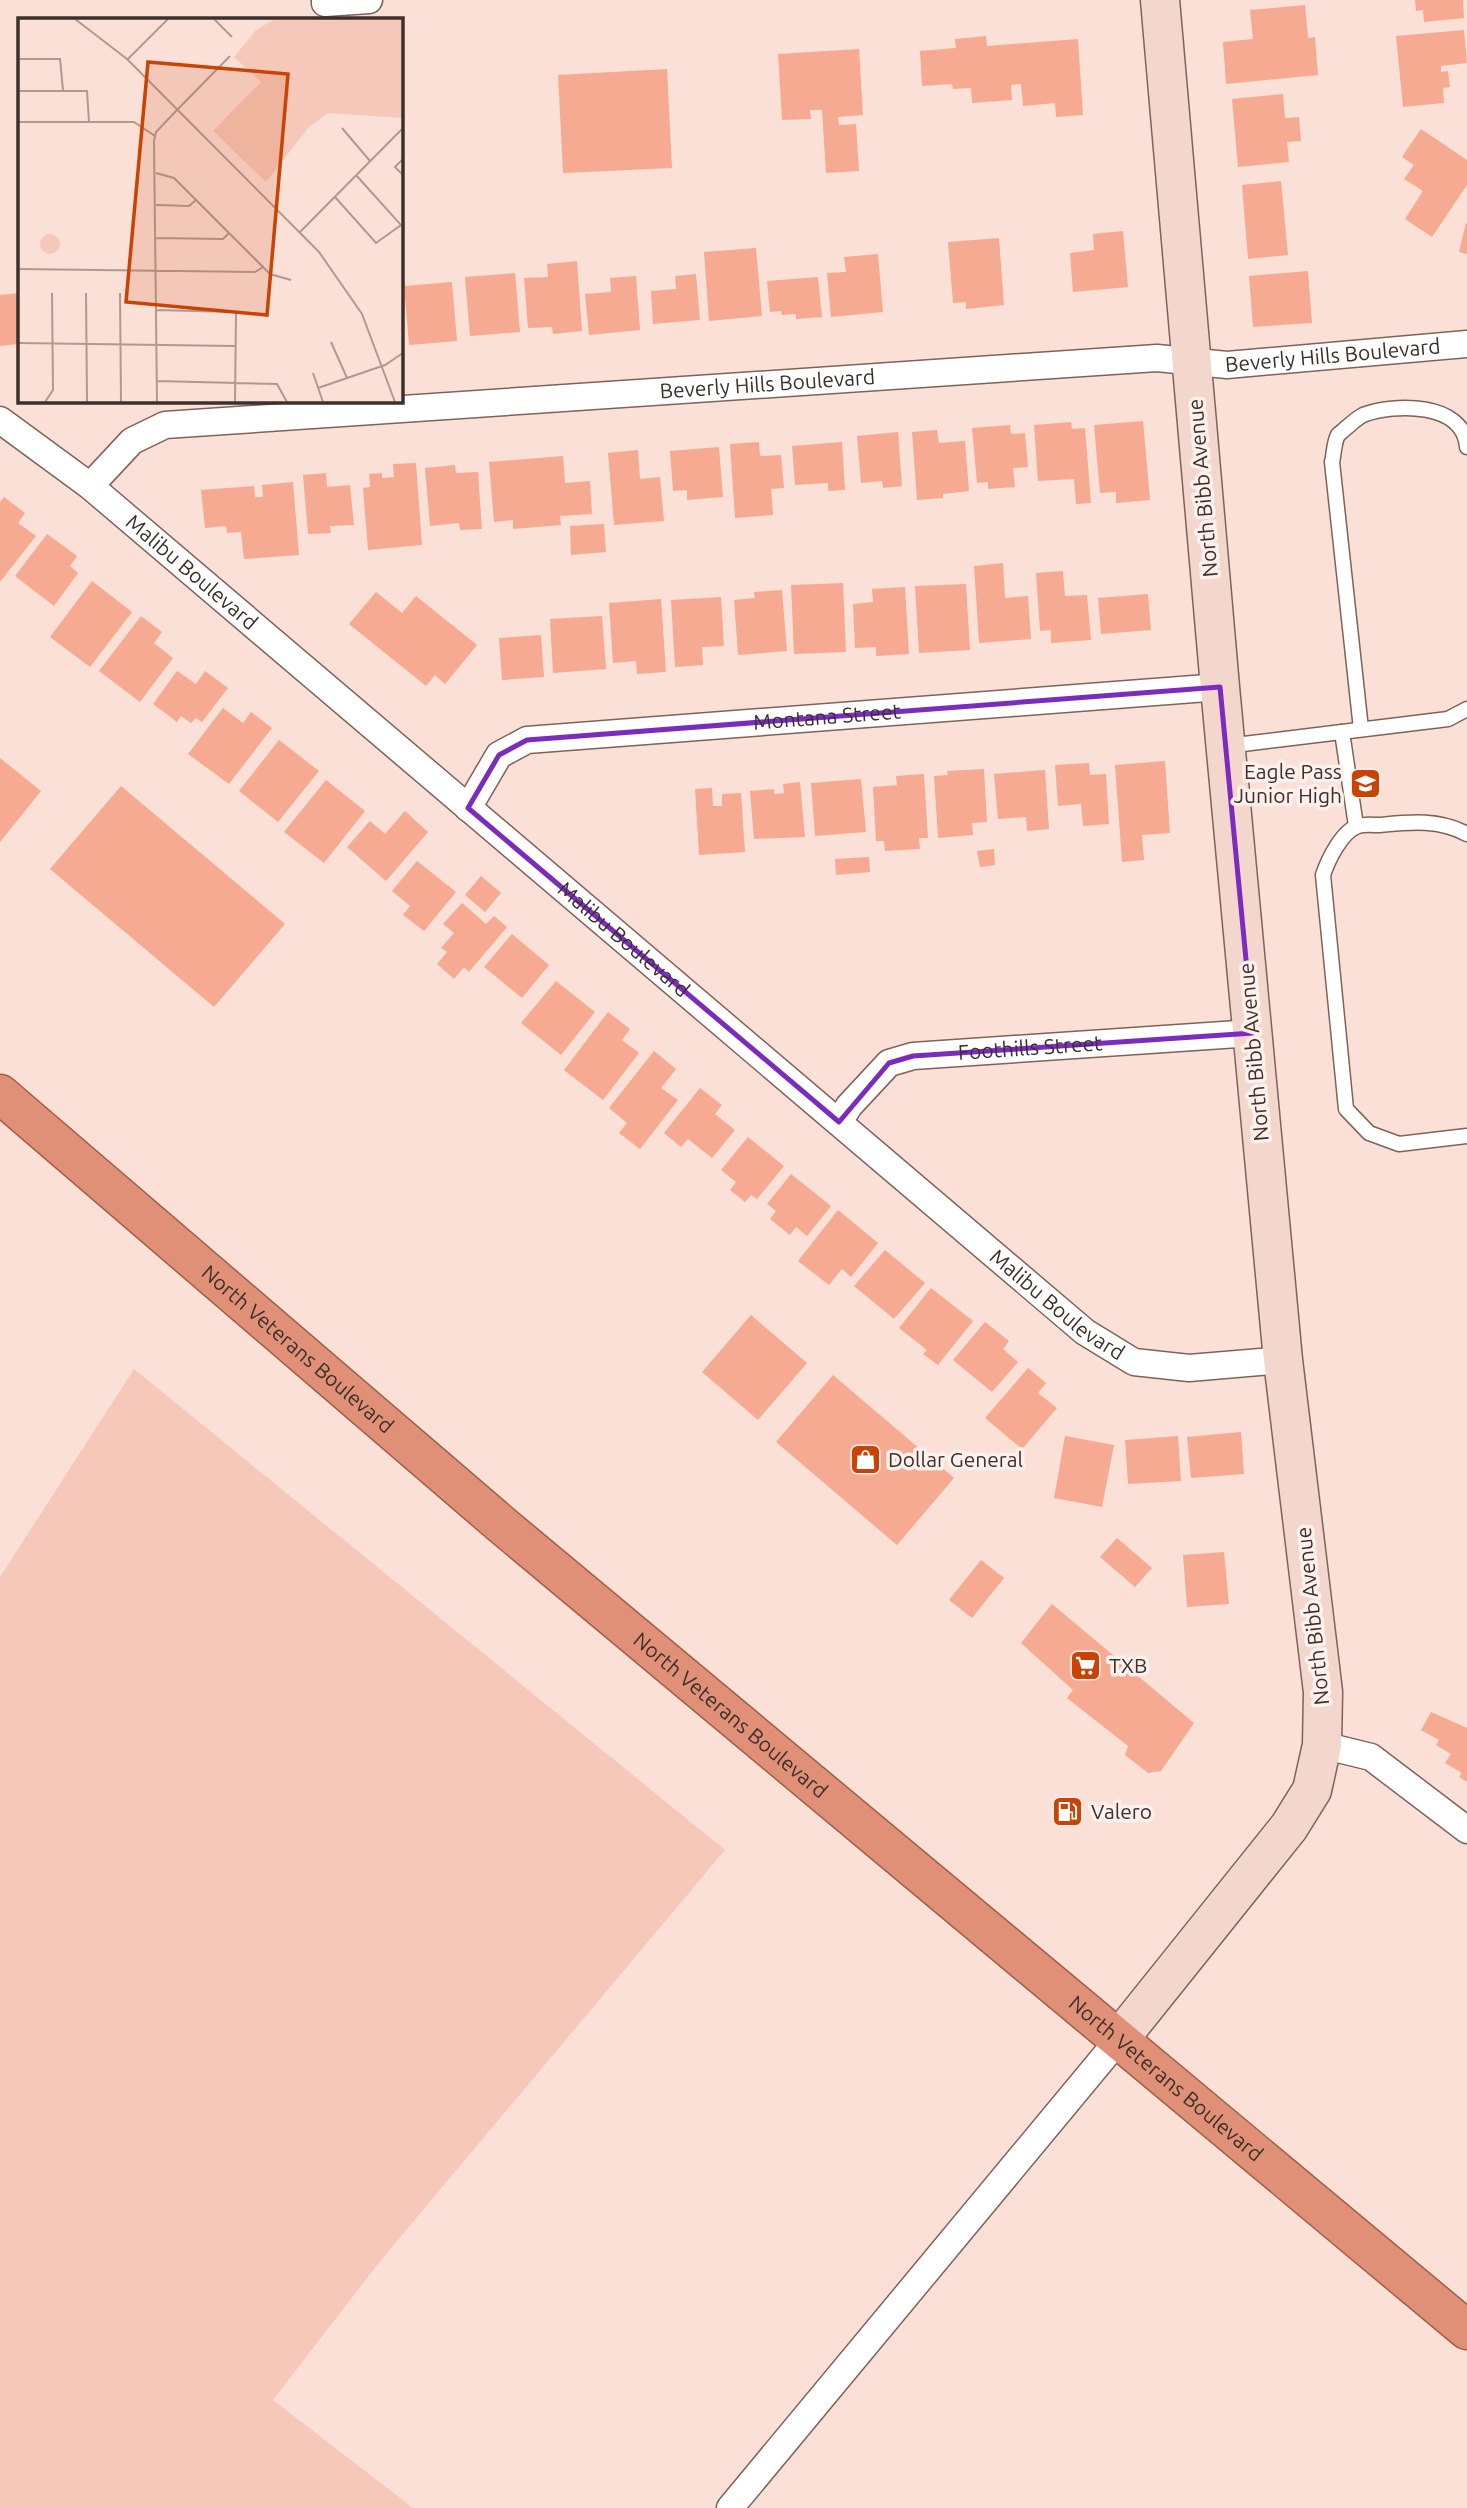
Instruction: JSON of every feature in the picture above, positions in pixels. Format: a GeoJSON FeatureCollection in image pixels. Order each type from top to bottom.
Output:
{"type":"FeatureCollection","features":[{"type":"Feature","properties":{"kind":"highway","name":"North Veterans Boulevard"},"geometry":{"type":"LineString","coordinates":[[0,1094],[502,1525],[1467,2330]]}},
{"type":"Feature","properties":{"kind":"main road","name":"North Bibb Avenue"},"geometry":{"type":"LineString","coordinates":[[1120,2038],[1289,1827],[1311,1790],[1322,1745],[1323,1692],[1283,1360],[1220,687],[1160,0]]}},
{"type":"Feature","properties":{"kind":"street"},"geometry":{"type":"LineString","coordinates":[[325,1],[369,0]]}},
{"type":"Feature","properties":{"kind":"street","name":"Beverly Hills Boulevard"},"geometry":{"type":"LineString","coordinates":[[90,486],[132,441],[165,425],[1157,358],[1227,365],[1467,344]]}},
{"type":"Feature","properties":{"kind":"street","name":"Malibu Boulevard"},"geometry":{"type":"LineString","coordinates":[[0,420],[90,486],[1085,1332],[1134,1362],[1189,1368],[1283,1360]]}},
{"type":"Feature","properties":{"kind":"street","name":"Montana Street"},"geometry":{"type":"LineString","coordinates":[[468,808],[499,755],[527,740],[1220,687]]}},
{"type":"Feature","properties":{"kind":"street","name":"Foothills Street"},"geometry":{"type":"LineString","coordinates":[[839,1122],[849,1106],[888,1063],[913,1056],[1253,1033]]}},
{"type":"Feature","properties":{"kind":"street"},"geometry":{"type":"LineString","coordinates":[[1322,1745],[1371,1757],[1467,1830]]}},
{"type":"Feature","properties":{"kind":"street"},"geometry":{"type":"LineString","coordinates":[[730,2508],[1120,2038]]}},
{"type":"Feature","properties":{"kind":"lane"},"geometry":{"type":"LineString","coordinates":[[1361,729],[1332,462],[1338,435],[1361,416],[1385,409],[1410,407],[1435,411],[1452,420],[1466,438],[1467,447]]}},
{"type":"Feature","properties":{"kind":"lane"},"geometry":{"type":"LineString","coordinates":[[1226,746],[1448,719],[1467,709]]}},
{"type":"Feature","properties":{"kind":"lane"},"geometry":{"type":"LineString","coordinates":[[1342,732],[1356,826]]}},
{"type":"Feature","properties":{"kind":"lane"},"geometry":{"type":"LineString","coordinates":[[1467,834],[1453,827],[1423,821],[1356,826],[1328,859],[1323,875],[1346,1109],[1369,1133],[1399,1144],[1467,1136]]}},
{"type":"Feature","properties":{"kind":"highlighted area"},"geometry":{"type":"Polygon","coordinates":[[[1220,687],[1253,1033],[913,1056],[889,1063],[839,1122],[468,808],[499,755],[527,740],[1220,687]]]}},
{"type":"Feature","properties":{"kind":"shaded area"},"geometry":{"type":"Polygon","coordinates":[[[134,1369],[725,1850],[381,2260],[273,2400],[413,2508],[0,2508],[0,1577],[134,1369]]]}},
{"type":"Feature","properties":{"kind":"building"},"geometry":{"type":"Polygon","coordinates":[[[1415,0],[1463,0],[1464,18],[1424,22],[1423,10],[1416,11],[1415,0]]]}},
{"type":"Feature","properties":{"kind":"building"},"geometry":{"type":"Polygon","coordinates":[[[1305,5],[1308,38],[1315,37],[1318,75],[1226,84],[1223,42],[1253,39],[1250,10],[1305,5]]]}},
{"type":"Feature","properties":{"kind":"building"},"geometry":{"type":"Polygon","coordinates":[[[1464,30],[1467,63],[1441,66],[1441,72],[1448,71],[1450,87],[1443,88],[1444,103],[1403,107],[1396,36],[1464,30]]]}},
{"type":"Feature","properties":{"kind":"building"},"geometry":{"type":"Polygon","coordinates":[[[986,36],[987,46],[1078,39],[1083,115],[1056,117],[1055,103],[1023,106],[1021,84],[1011,85],[1012,100],[972,103],[971,88],[953,89],[952,84],[922,86],[920,51],[956,48],[955,39],[986,36]]]}},
{"type":"Feature","properties":{"kind":"building"},"geometry":{"type":"Polygon","coordinates":[[[859,49],[863,115],[838,117],[839,125],[856,124],[859,171],[826,173],[822,110],[810,110],[811,119],[782,120],[778,54],[859,49]]]}},
{"type":"Feature","properties":{"kind":"building"},"geometry":{"type":"Polygon","coordinates":[[[667,69],[672,168],[563,173],[558,75],[667,69]]]}},
{"type":"Feature","properties":{"kind":"building"},"geometry":{"type":"Polygon","coordinates":[[[1283,94],[1285,118],[1299,117],[1301,141],[1287,142],[1289,162],[1238,167],[1232,99],[1283,94]]]}},
{"type":"Feature","properties":{"kind":"building"},"geometry":{"type":"Polygon","coordinates":[[[1421,129],[1467,160],[1467,185],[1432,237],[1405,219],[1423,191],[1404,179],[1414,165],[1402,157],[1421,129]]]}},
{"type":"Feature","properties":{"kind":"building"},"geometry":{"type":"Polygon","coordinates":[[[1281,181],[1288,255],[1248,259],[1242,185],[1281,181]]]}},
{"type":"Feature","properties":{"kind":"building"},"geometry":{"type":"Polygon","coordinates":[[[1467,224],[1467,254],[1459,252],[1467,224]]]}},
{"type":"Feature","properties":{"kind":"building"},"geometry":{"type":"Polygon","coordinates":[[[1123,231],[1128,287],[1073,292],[1070,253],[1094,250],[1093,234],[1123,231]]]}},
{"type":"Feature","properties":{"kind":"building"},"geometry":{"type":"Polygon","coordinates":[[[999,238],[1004,305],[966,309],[966,302],[953,303],[948,242],[999,238]]]}},
{"type":"Feature","properties":{"kind":"building"},"geometry":{"type":"Polygon","coordinates":[[[756,248],[762,316],[709,321],[704,252],[756,248]]]}},
{"type":"Feature","properties":{"kind":"building"},"geometry":{"type":"Polygon","coordinates":[[[878,254],[883,312],[831,317],[827,273],[846,272],[844,257],[878,254]]]}},
{"type":"Feature","properties":{"kind":"building"},"geometry":{"type":"Polygon","coordinates":[[[577,261],[582,331],[553,334],[552,327],[528,328],[524,278],[548,277],[547,264],[577,261]]]}},
{"type":"Feature","properties":{"kind":"building"},"geometry":{"type":"Polygon","coordinates":[[[1308,271],[1312,323],[1253,327],[1249,276],[1308,271]]]}},
{"type":"Feature","properties":{"kind":"building"},"geometry":{"type":"Polygon","coordinates":[[[515,273],[520,332],[470,336],[465,277],[515,273]]]}},
{"type":"Feature","properties":{"kind":"building"},"geometry":{"type":"Polygon","coordinates":[[[696,274],[700,320],[653,324],[651,291],[676,289],[675,276],[696,274]]]}},
{"type":"Feature","properties":{"kind":"building"},"geometry":{"type":"Polygon","coordinates":[[[636,276],[640,330],[589,335],[585,294],[611,292],[610,278],[636,276]]]}},
{"type":"Feature","properties":{"kind":"building"},"geometry":{"type":"Polygon","coordinates":[[[818,277],[822,317],[796,319],[796,314],[770,312],[767,281],[818,277]]]}},
{"type":"Feature","properties":{"kind":"building"},"geometry":{"type":"Polygon","coordinates":[[[452,282],[457,341],[409,345],[404,286],[452,282]]]}},
{"type":"Feature","properties":{"kind":"building"},"geometry":{"type":"Polygon","coordinates":[[[18,293],[18,344],[0,346],[0,295],[18,293]]]}},
{"type":"Feature","properties":{"kind":"building"},"geometry":{"type":"Polygon","coordinates":[[[1143,421],[1150,500],[1116,503],[1116,492],[1100,493],[1094,425],[1143,421]]]}},
{"type":"Feature","properties":{"kind":"building"},"geometry":{"type":"Polygon","coordinates":[[[1071,422],[1072,429],[1085,428],[1091,503],[1076,504],[1074,479],[1038,481],[1034,425],[1071,422]]]}},
{"type":"Feature","properties":{"kind":"building"},"geometry":{"type":"Polygon","coordinates":[[[1010,425],[1011,434],[1025,433],[1028,467],[1013,468],[1015,487],[988,489],[988,482],[977,483],[972,428],[1010,425]]]}},
{"type":"Feature","properties":{"kind":"building"},"geometry":{"type":"Polygon","coordinates":[[[937,430],[939,443],[965,441],[969,491],[943,494],[943,498],[917,500],[912,432],[937,430]]]}},
{"type":"Feature","properties":{"kind":"building"},"geometry":{"type":"Polygon","coordinates":[[[898,432],[902,486],[883,488],[882,481],[861,483],[857,436],[898,432]]]}},
{"type":"Feature","properties":{"kind":"building"},"geometry":{"type":"Polygon","coordinates":[[[759,442],[760,456],[781,455],[784,488],[771,489],[773,515],[735,518],[730,444],[759,442]]]}},
{"type":"Feature","properties":{"kind":"building"},"geometry":{"type":"Polygon","coordinates":[[[842,442],[845,490],[828,491],[828,483],[795,485],[792,446],[842,442]]]}},
{"type":"Feature","properties":{"kind":"building"},"geometry":{"type":"Polygon","coordinates":[[[719,447],[723,497],[687,500],[687,490],[673,491],[670,451],[719,447]]]}},
{"type":"Feature","properties":{"kind":"building"},"geometry":{"type":"Polygon","coordinates":[[[638,450],[640,479],[660,477],[664,521],[614,525],[608,453],[638,450]]]}},
{"type":"Feature","properties":{"kind":"building"},"geometry":{"type":"Polygon","coordinates":[[[563,456],[565,483],[590,481],[592,514],[560,516],[561,525],[513,529],[513,520],[494,522],[489,462],[563,456]]]}},
{"type":"Feature","properties":{"kind":"building"},"geometry":{"type":"Polygon","coordinates":[[[416,463],[422,545],[368,550],[363,488],[370,487],[369,474],[382,473],[382,478],[394,477],[393,464],[416,463]]]}},
{"type":"Feature","properties":{"kind":"building"},"geometry":{"type":"Polygon","coordinates":[[[455,465],[456,473],[478,472],[482,529],[460,530],[459,523],[430,526],[425,468],[455,465]]]}},
{"type":"Feature","properties":{"kind":"building"},"geometry":{"type":"Polygon","coordinates":[[[326,473],[327,487],[350,485],[354,525],[330,526],[331,533],[308,534],[303,475],[326,473]]]}},
{"type":"Feature","properties":{"kind":"building"},"geometry":{"type":"Polygon","coordinates":[[[293,482],[299,555],[244,559],[241,532],[227,533],[226,526],[205,528],[201,490],[254,486],[255,497],[263,497],[262,485],[293,482]]]}},
{"type":"Feature","properties":{"kind":"building"},"geometry":{"type":"Polygon","coordinates":[[[4,497],[25,513],[18,523],[36,536],[0,582],[0,502],[4,497]]]}},
{"type":"Feature","properties":{"kind":"building"},"geometry":{"type":"Polygon","coordinates":[[[604,524],[606,552],[571,555],[570,526],[604,524]]]}},
{"type":"Feature","properties":{"kind":"building"},"geometry":{"type":"Polygon","coordinates":[[[47,534],[77,556],[70,566],[78,573],[54,606],[15,576],[47,534]]]}},
{"type":"Feature","properties":{"kind":"building"},"geometry":{"type":"Polygon","coordinates":[[[1003,563],[1005,598],[1028,596],[1031,639],[979,643],[974,566],[1003,563]]]}},
{"type":"Feature","properties":{"kind":"building"},"geometry":{"type":"Polygon","coordinates":[[[1063,571],[1065,596],[1087,595],[1091,640],[1051,643],[1051,630],[1040,631],[1036,573],[1063,571]]]}},
{"type":"Feature","properties":{"kind":"building"},"geometry":{"type":"Polygon","coordinates":[[[92,581],[132,612],[90,667],[50,637],[92,581]]]}},
{"type":"Feature","properties":{"kind":"building"},"geometry":{"type":"Polygon","coordinates":[[[843,583],[846,652],[794,654],[791,585],[843,583]]]}},
{"type":"Feature","properties":{"kind":"building"},"geometry":{"type":"Polygon","coordinates":[[[966,584],[970,650],[919,653],[915,586],[966,584]]]}},
{"type":"Feature","properties":{"kind":"building"},"geometry":{"type":"Polygon","coordinates":[[[905,587],[909,654],[876,656],[876,647],[855,648],[853,604],[873,602],[872,589],[905,587]]]}},
{"type":"Feature","properties":{"kind":"building"},"geometry":{"type":"Polygon","coordinates":[[[782,590],[787,651],[738,655],[734,600],[755,598],[754,592],[782,590]]]}},
{"type":"Feature","properties":{"kind":"building"},"geometry":{"type":"Polygon","coordinates":[[[376,592],[402,613],[416,596],[477,645],[445,684],[435,675],[426,686],[349,624],[376,592]]]}},
{"type":"Feature","properties":{"kind":"building"},"geometry":{"type":"Polygon","coordinates":[[[1148,594],[1151,630],[1101,634],[1098,598],[1148,594]]]}},
{"type":"Feature","properties":{"kind":"building"},"geometry":{"type":"Polygon","coordinates":[[[721,597],[724,646],[702,647],[703,665],[675,667],[671,600],[721,597]]]}},
{"type":"Feature","properties":{"kind":"building"},"geometry":{"type":"Polygon","coordinates":[[[661,599],[666,672],[637,674],[636,661],[613,663],[609,603],[661,599]]]}},
{"type":"Feature","properties":{"kind":"building"},"geometry":{"type":"Polygon","coordinates":[[[141,616],[162,632],[154,643],[173,658],[140,702],[99,671],[141,616]]]}},
{"type":"Feature","properties":{"kind":"building"},"geometry":{"type":"Polygon","coordinates":[[[602,616],[606,669],[553,673],[550,619],[602,616]]]}},
{"type":"Feature","properties":{"kind":"building"},"geometry":{"type":"Polygon","coordinates":[[[541,635],[544,677],[502,680],[499,638],[541,635]]]}},
{"type":"Feature","properties":{"kind":"building"},"geometry":{"type":"Polygon","coordinates":[[[177,671],[196,684],[205,671],[228,688],[202,722],[196,718],[191,723],[181,716],[177,722],[153,704],[177,671]]]}},
{"type":"Feature","properties":{"kind":"building"},"geometry":{"type":"Polygon","coordinates":[[[223,708],[243,723],[251,712],[272,728],[229,784],[188,754],[223,708]]]}},
{"type":"Feature","properties":{"kind":"building"},"geometry":{"type":"Polygon","coordinates":[[[279,740],[319,771],[278,822],[239,791],[279,740]]]}},
{"type":"Feature","properties":{"kind":"building"},"geometry":{"type":"Polygon","coordinates":[[[0,758],[41,791],[0,842],[0,758]]]}},
{"type":"Feature","properties":{"kind":"building"},"geometry":{"type":"Polygon","coordinates":[[[1165,761],[1170,833],[1142,835],[1144,860],[1122,862],[1115,765],[1165,761]]]}},
{"type":"Feature","properties":{"kind":"building"},"geometry":{"type":"Polygon","coordinates":[[[1089,763],[1090,775],[1106,774],[1109,824],[1083,826],[1081,804],[1058,806],[1055,765],[1089,763]]]}},
{"type":"Feature","properties":{"kind":"building"},"geometry":{"type":"Polygon","coordinates":[[[984,769],[987,822],[972,823],[973,835],[938,838],[934,776],[948,775],[947,771],[984,769]]]}},
{"type":"Feature","properties":{"kind":"building"},"geometry":{"type":"Polygon","coordinates":[[[1045,770],[1049,829],[1027,831],[1026,817],[998,819],[994,774],[1045,770]]]}},
{"type":"Feature","properties":{"kind":"building"},"geometry":{"type":"Polygon","coordinates":[[[924,774],[928,838],[919,838],[920,849],[885,851],[884,841],[876,841],[873,787],[897,785],[896,776],[924,774]]]}},
{"type":"Feature","properties":{"kind":"building"},"geometry":{"type":"Polygon","coordinates":[[[861,779],[866,832],[815,836],[811,783],[861,779]]]}},
{"type":"Feature","properties":{"kind":"building"},"geometry":{"type":"Polygon","coordinates":[[[326,780],[365,811],[324,863],[284,832],[326,780]]]}},
{"type":"Feature","properties":{"kind":"building"},"geometry":{"type":"Polygon","coordinates":[[[800,782],[805,837],[754,839],[750,791],[774,789],[774,794],[784,793],[783,784],[800,782]]]}},
{"type":"Feature","properties":{"kind":"building"},"geometry":{"type":"Polygon","coordinates":[[[121,786],[285,924],[214,1007],[50,869],[121,786]]]}},
{"type":"Feature","properties":{"kind":"building"},"geometry":{"type":"Polygon","coordinates":[[[712,788],[713,806],[722,806],[722,794],[741,793],[745,852],[699,855],[695,789],[712,788]]]}},
{"type":"Feature","properties":{"kind":"building"},"geometry":{"type":"Polygon","coordinates":[[[405,811],[428,832],[386,881],[347,847],[370,821],[385,834],[405,811]]]}},
{"type":"Feature","properties":{"kind":"building"},"geometry":{"type":"Polygon","coordinates":[[[994,849],[995,865],[980,867],[977,851],[994,849]]]}},
{"type":"Feature","properties":{"kind":"building"},"geometry":{"type":"Polygon","coordinates":[[[869,857],[870,872],[836,875],[835,859],[869,857]]]}},
{"type":"Feature","properties":{"kind":"building"},"geometry":{"type":"Polygon","coordinates":[[[417,861],[456,892],[424,931],[403,915],[410,906],[392,891],[417,861]]]}},
{"type":"Feature","properties":{"kind":"building"},"geometry":{"type":"Polygon","coordinates":[[[481,876],[501,893],[485,912],[465,895],[481,876]]]}},
{"type":"Feature","properties":{"kind":"building"},"geometry":{"type":"Polygon","coordinates":[[[462,903],[486,924],[494,916],[507,927],[469,972],[464,967],[454,979],[437,964],[447,952],[441,948],[454,933],[443,924],[462,903]]]}},
{"type":"Feature","properties":{"kind":"building"},"geometry":{"type":"Polygon","coordinates":[[[512,934],[549,965],[522,998],[484,967],[512,934]]]}},
{"type":"Feature","properties":{"kind":"building"},"geometry":{"type":"Polygon","coordinates":[[[556,981],[595,1012],[561,1055],[521,1023],[556,981]]]}},
{"type":"Feature","properties":{"kind":"building"},"geometry":{"type":"Polygon","coordinates":[[[608,1012],[630,1029],[622,1040],[639,1053],[603,1100],[564,1070],[608,1012]]]}},
{"type":"Feature","properties":{"kind":"building"},"geometry":{"type":"Polygon","coordinates":[[[654,1051],[676,1069],[661,1088],[678,1100],[640,1149],[619,1133],[627,1123],[609,1108],[654,1051]]]}},
{"type":"Feature","properties":{"kind":"building"},"geometry":{"type":"Polygon","coordinates":[[[700,1088],[722,1105],[715,1114],[735,1130],[712,1158],[688,1139],[681,1147],[664,1133],[700,1088]]]}},
{"type":"Feature","properties":{"kind":"building"},"geometry":{"type":"Polygon","coordinates":[[[748,1137],[784,1166],[757,1199],[751,1195],[745,1202],[730,1190],[736,1182],[721,1170],[748,1137]]]}},
{"type":"Feature","properties":{"kind":"building"},"geometry":{"type":"Polygon","coordinates":[[[791,1174],[831,1206],[807,1236],[796,1227],[790,1235],[770,1219],[776,1211],[767,1204],[791,1174]]]}},
{"type":"Feature","properties":{"kind":"building"},"geometry":{"type":"Polygon","coordinates":[[[838,1210],[878,1243],[851,1277],[842,1269],[829,1285],[798,1261],[838,1210]]]}},
{"type":"Feature","properties":{"kind":"building"},"geometry":{"type":"Polygon","coordinates":[[[885,1250],[925,1283],[894,1319],[854,1286],[885,1250]]]}},
{"type":"Feature","properties":{"kind":"building"},"geometry":{"type":"Polygon","coordinates":[[[931,1288],[973,1321],[938,1365],[923,1354],[927,1350],[899,1328],[931,1288]]]}},
{"type":"Feature","properties":{"kind":"building"},"geometry":{"type":"Polygon","coordinates":[[[751,1315],[807,1363],[758,1420],[702,1372],[751,1315]]]}},
{"type":"Feature","properties":{"kind":"building"},"geometry":{"type":"Polygon","coordinates":[[[985,1322],[1009,1341],[1003,1349],[1018,1362],[992,1392],[953,1360],[985,1322]]]}},
{"type":"Feature","properties":{"kind":"building"},"geometry":{"type":"Polygon","coordinates":[[[1028,1368],[1046,1383],[1038,1393],[1057,1408],[1022,1449],[985,1418],[1028,1368]]]}},
{"type":"Feature","properties":{"kind":"building","name":"Dollar General"},"geometry":{"type":"Polygon","coordinates":[[[833,1375],[954,1478],[897,1545],[776,1442],[833,1375]]]}},
{"type":"Feature","properties":{"kind":"building"},"geometry":{"type":"Polygon","coordinates":[[[1241,1432],[1244,1474],[1191,1478],[1187,1437],[1241,1432]]]}},
{"type":"Feature","properties":{"kind":"building"},"geometry":{"type":"Polygon","coordinates":[[[1065,1436],[1114,1445],[1102,1507],[1054,1498],[1065,1436]]]}},
{"type":"Feature","properties":{"kind":"building"},"geometry":{"type":"Polygon","coordinates":[[[1178,1436],[1181,1481],[1128,1484],[1125,1440],[1178,1436]]]}},
{"type":"Feature","properties":{"kind":"building"},"geometry":{"type":"Polygon","coordinates":[[[1117,1538],[1152,1568],[1135,1587],[1100,1557],[1117,1538]]]}},
{"type":"Feature","properties":{"kind":"building"},"geometry":{"type":"Polygon","coordinates":[[[1224,1552],[1229,1604],[1187,1607],[1183,1555],[1224,1552]]]}},
{"type":"Feature","properties":{"kind":"building"},"geometry":{"type":"Polygon","coordinates":[[[981,1560],[1004,1578],[972,1618],[949,1600],[981,1560]]]}},
{"type":"Feature","properties":{"kind":"building","name":"TXB"},"geometry":{"type":"Polygon","coordinates":[[[1052,1604],[1194,1723],[1161,1771],[1148,1773],[1125,1755],[1128,1746],[1067,1698],[1073,1690],[1021,1643],[1052,1604]]]}},
{"type":"Feature","properties":{"kind":"building"},"geometry":{"type":"Polygon","coordinates":[[[1431,1712],[1467,1728],[1467,1782],[1459,1777],[1462,1773],[1445,1763],[1451,1754],[1436,1745],[1439,1740],[1421,1730],[1431,1712]]]}},
{"type":"Feature","properties":{"kind":"place","name":"Eagle Pass Junior High"},"geometry":{"type":"Point","coordinates":[1365,784]}},
{"type":"Feature","properties":{"kind":"place","name":"Dollar General"},"geometry":{"type":"Point","coordinates":[865,1460]}},
{"type":"Feature","properties":{"kind":"place","name":"TXB"},"geometry":{"type":"Point","coordinates":[1086,1666]}},
{"type":"Feature","properties":{"kind":"place","name":"Valero"},"geometry":{"type":"Point","coordinates":[1068,1812]}}]}
